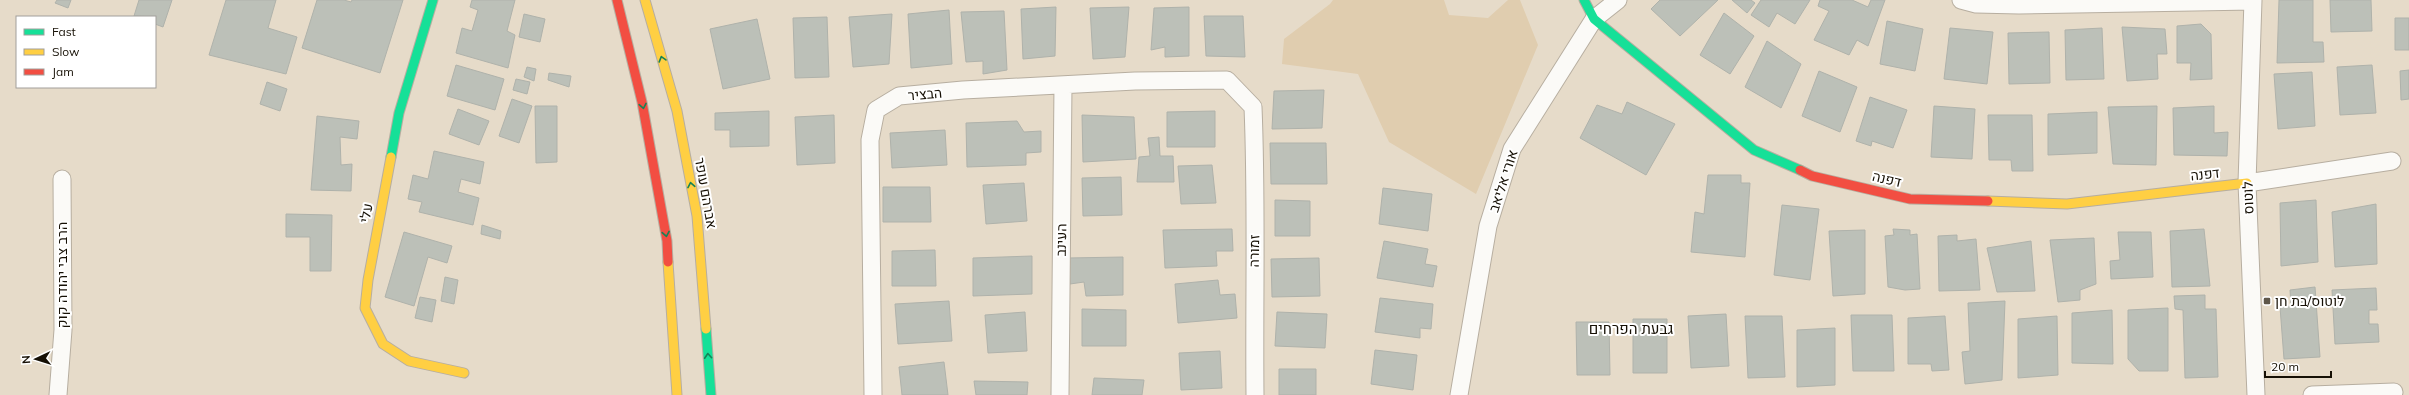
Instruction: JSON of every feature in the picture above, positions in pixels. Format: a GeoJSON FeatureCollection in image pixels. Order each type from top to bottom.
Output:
{"type":"FeatureCollection","features":[{"type":"Feature","properties":{"kind":"street","name":"עלי"},"geometry":{"type":"LineString","coordinates":[[432,0],[399,114],[368,280],[365,308],[384,344],[409,361],[464,373]]}},
{"type":"Feature","properties":{"kind":"street"},"geometry":{"type":"LineString","coordinates":[[617,0],[642,102],[667,241],[678,395]]}},
{"type":"Feature","properties":{"kind":"street","name":"אברהם עופר"},"geometry":{"type":"LineString","coordinates":[[645,0],[677,111],[698,216],[711,395]]}},
{"type":"Feature","properties":{"kind":"street","name":"דפנה"},"geometry":{"type":"LineString","coordinates":[[1584,0],[1594,19],[1754,150],[1812,176],[1910,199],[2067,204],[2247,184]]}},
{"type":"Feature","properties":{"kind":"street","name":"אורי אליאב"},"geometry":{"type":"LineString","coordinates":[[1459,395],[1488,226],[1512,149],[1594,19],[1618,0]]}},
{"type":"Feature","properties":{"kind":"street"},"geometry":{"type":"LineString","coordinates":[[1961,0],[1976,4],[2019,5],[2253,0]]}},
{"type":"Feature","properties":{"kind":"street","name":"לוטוס"},"geometry":{"type":"LineString","coordinates":[[2253,0],[2247,184],[2256,395]]}},
{"type":"Feature","properties":{"kind":"street","name":"הבציר"},"geometry":{"type":"LineString","coordinates":[[873,395],[870,140],[876,110],[899,96],[963,90],[1063,85],[1227,80],[1253,107]]}},
{"type":"Feature","properties":{"kind":"street","name":"העינב"},"geometry":{"type":"LineString","coordinates":[[1060,395],[1063,85]]}},
{"type":"Feature","properties":{"kind":"street","name":"זמורה"},"geometry":{"type":"LineString","coordinates":[[1253,107],[1256,173],[1253,278],[1255,395]]}},
{"type":"Feature","properties":{"kind":"street"},"geometry":{"type":"LineString","coordinates":[[2247,184],[2392,161]]}},
{"type":"Feature","properties":{"kind":"street","name":"הרב צבי יהודה קוק"},"geometry":{"type":"LineString","coordinates":[[58,395],[63,330],[62,179]]}},
{"type":"Feature","properties":{"kind":"street"},"geometry":{"type":"LineString","coordinates":[[2312,395],[2394,392]]}},
{"type":"Feature","properties":{"kind":"shaded area"},"geometry":{"type":"Polygon","coordinates":[[[1333,0],[1444,0],[1449,15],[1488,18],[1508,0],[1520,0],[1538,45],[1476,194],[1389,142],[1358,74],[1282,64],[1284,39],[1330,4],[1333,0]]]}},
{"type":"Feature","properties":{"kind":"building"},"geometry":{"type":"Polygon","coordinates":[[[57,0],[71,0],[68,8],[55,3],[57,0]]]}},
{"type":"Feature","properties":{"kind":"building"},"geometry":{"type":"Polygon","coordinates":[[[139,0],[172,0],[163,27],[156,24],[156,16],[134,16],[139,0]]]}},
{"type":"Feature","properties":{"kind":"building"},"geometry":{"type":"Polygon","coordinates":[[[226,0],[276,0],[268,28],[297,37],[286,74],[209,55],[226,0]]]}},
{"type":"Feature","properties":{"kind":"building"},"geometry":{"type":"Polygon","coordinates":[[[317,0],[344,0],[351,2],[352,0],[403,0],[380,73],[302,48],[317,0]]]}},
{"type":"Feature","properties":{"kind":"building"},"geometry":{"type":"Polygon","coordinates":[[[472,0],[515,0],[507,31],[515,35],[508,68],[456,53],[462,28],[472,31],[478,10],[470,7],[472,0]]]}},
{"type":"Feature","properties":{"kind":"building"},"geometry":{"type":"Polygon","coordinates":[[[1660,0],[1718,0],[1680,36],[1651,9],[1660,0]]]}},
{"type":"Feature","properties":{"kind":"building"},"geometry":{"type":"Polygon","coordinates":[[[1732,0],[1751,0],[1755,3],[1747,13],[1732,0]]]}},
{"type":"Feature","properties":{"kind":"building"},"geometry":{"type":"Polygon","coordinates":[[[1761,0],[1810,0],[1795,24],[1777,13],[1769,27],[1751,15],[1761,0]]]}},
{"type":"Feature","properties":{"kind":"building"},"geometry":{"type":"Polygon","coordinates":[[[1820,0],[1852,0],[1868,7],[1871,0],[1885,0],[1868,46],[1857,40],[1849,55],[1814,40],[1829,11],[1818,6],[1820,0]]]}},
{"type":"Feature","properties":{"kind":"building"},"geometry":{"type":"Polygon","coordinates":[[[2279,0],[2313,0],[2313,42],[2323,42],[2324,62],[2277,63],[2279,0]]]}},
{"type":"Feature","properties":{"kind":"building"},"geometry":{"type":"Polygon","coordinates":[[[2330,0],[2371,0],[2372,31],[2331,32],[2330,0]]]}},
{"type":"Feature","properties":{"kind":"building"},"geometry":{"type":"Polygon","coordinates":[[[1056,7],[1055,56],[1023,59],[1021,9],[1056,7]]]}},
{"type":"Feature","properties":{"kind":"building"},"geometry":{"type":"Polygon","coordinates":[[[1129,7],[1125,57],[1093,59],[1090,8],[1129,7]]]}},
{"type":"Feature","properties":{"kind":"building"},"geometry":{"type":"Polygon","coordinates":[[[1189,7],[1189,56],[1165,57],[1165,47],[1151,50],[1154,8],[1189,7]]]}},
{"type":"Feature","properties":{"kind":"building"},"geometry":{"type":"Polygon","coordinates":[[[949,10],[952,64],[911,68],[908,14],[949,10]]]}},
{"type":"Feature","properties":{"kind":"building"},"geometry":{"type":"Polygon","coordinates":[[[1004,11],[1007,70],[983,74],[983,61],[966,62],[961,12],[1004,11]]]}},
{"type":"Feature","properties":{"kind":"building"},"geometry":{"type":"Polygon","coordinates":[[[1724,13],[1754,36],[1730,74],[1700,55],[1724,13]]]}},
{"type":"Feature","properties":{"kind":"building"},"geometry":{"type":"Polygon","coordinates":[[[524,14],[545,19],[540,42],[519,37],[524,14]]]}},
{"type":"Feature","properties":{"kind":"building"},"geometry":{"type":"Polygon","coordinates":[[[892,14],[889,64],[853,67],[849,17],[892,14]]]}},
{"type":"Feature","properties":{"kind":"building"},"geometry":{"type":"Polygon","coordinates":[[[1204,16],[1243,16],[1245,57],[1206,56],[1204,16]]]}},
{"type":"Feature","properties":{"kind":"building"},"geometry":{"type":"Polygon","coordinates":[[[827,17],[829,77],[795,78],[793,18],[827,17]]]}},
{"type":"Feature","properties":{"kind":"building"},"geometry":{"type":"Polygon","coordinates":[[[2395,18],[2409,18],[2409,50],[2395,50],[2395,18]]]}},
{"type":"Feature","properties":{"kind":"building"},"geometry":{"type":"Polygon","coordinates":[[[757,19],[770,79],[723,89],[710,29],[757,19]]]}},
{"type":"Feature","properties":{"kind":"building"},"geometry":{"type":"Polygon","coordinates":[[[1887,21],[1923,29],[1915,71],[1880,64],[1887,21]]]}},
{"type":"Feature","properties":{"kind":"building"},"geometry":{"type":"Polygon","coordinates":[[[2201,24],[2211,34],[2212,79],[2190,80],[2191,63],[2177,63],[2177,26],[2201,24]]]}},
{"type":"Feature","properties":{"kind":"building"},"geometry":{"type":"Polygon","coordinates":[[[2122,27],[2165,29],[2167,54],[2157,54],[2158,79],[2127,81],[2122,27]]]}},
{"type":"Feature","properties":{"kind":"building"},"geometry":{"type":"Polygon","coordinates":[[[1950,28],[1993,32],[1987,84],[1944,79],[1950,28]]]}},
{"type":"Feature","properties":{"kind":"building"},"geometry":{"type":"Polygon","coordinates":[[[2102,28],[2104,79],[2066,80],[2065,30],[2102,28]]]}},
{"type":"Feature","properties":{"kind":"building"},"geometry":{"type":"Polygon","coordinates":[[[2049,32],[2050,83],[2009,84],[2008,33],[2049,32]]]}},
{"type":"Feature","properties":{"kind":"building"},"geometry":{"type":"Polygon","coordinates":[[[1767,41],[1801,64],[1781,108],[1745,87],[1767,41]]]}},
{"type":"Feature","properties":{"kind":"building"},"geometry":{"type":"Polygon","coordinates":[[[456,65],[504,79],[495,110],[447,96],[456,65]]]}},
{"type":"Feature","properties":{"kind":"building"},"geometry":{"type":"Polygon","coordinates":[[[2372,65],[2376,113],[2340,115],[2337,67],[2372,65]]]}},
{"type":"Feature","properties":{"kind":"building"},"geometry":{"type":"Polygon","coordinates":[[[527,67],[536,69],[534,81],[524,77],[527,67]]]}},
{"type":"Feature","properties":{"kind":"building"},"geometry":{"type":"Polygon","coordinates":[[[2409,70],[2409,99],[2401,100],[2400,71],[2409,70]]]}},
{"type":"Feature","properties":{"kind":"building"},"geometry":{"type":"Polygon","coordinates":[[[1819,71],[1857,87],[1840,132],[1802,116],[1819,71]]]}},
{"type":"Feature","properties":{"kind":"building"},"geometry":{"type":"Polygon","coordinates":[[[2312,72],[2315,126],[2278,129],[2274,74],[2312,72]]]}},
{"type":"Feature","properties":{"kind":"building"},"geometry":{"type":"Polygon","coordinates":[[[549,73],[571,76],[569,87],[548,80],[549,73]]]}},
{"type":"Feature","properties":{"kind":"building"},"geometry":{"type":"Polygon","coordinates":[[[516,79],[530,82],[527,94],[513,90],[516,79]]]}},
{"type":"Feature","properties":{"kind":"building"},"geometry":{"type":"Polygon","coordinates":[[[267,82],[287,89],[280,111],[260,104],[267,82]]]}},
{"type":"Feature","properties":{"kind":"building"},"geometry":{"type":"Polygon","coordinates":[[[1324,90],[1322,128],[1272,129],[1274,91],[1324,90]]]}},
{"type":"Feature","properties":{"kind":"building"},"geometry":{"type":"Polygon","coordinates":[[[1870,97],[1907,110],[1893,148],[1872,141],[1871,146],[1856,141],[1870,97]]]}},
{"type":"Feature","properties":{"kind":"building"},"geometry":{"type":"Polygon","coordinates":[[[512,99],[532,106],[519,143],[499,136],[512,99]]]}},
{"type":"Feature","properties":{"kind":"building"},"geometry":{"type":"Polygon","coordinates":[[[1627,102],[1675,124],[1646,175],[1580,138],[1597,105],[1622,114],[1627,102]]]}},
{"type":"Feature","properties":{"kind":"building"},"geometry":{"type":"Polygon","coordinates":[[[535,106],[557,106],[557,162],[536,163],[535,106]]]}},
{"type":"Feature","properties":{"kind":"building"},"geometry":{"type":"Polygon","coordinates":[[[1934,106],[1975,109],[1972,159],[1931,157],[1934,106]]]}},
{"type":"Feature","properties":{"kind":"building"},"geometry":{"type":"Polygon","coordinates":[[[2157,106],[2156,165],[2113,164],[2108,107],[2157,106]]]}},
{"type":"Feature","properties":{"kind":"building"},"geometry":{"type":"Polygon","coordinates":[[[2214,106],[2214,133],[2228,132],[2227,156],[2174,155],[2173,108],[2214,106]]]}},
{"type":"Feature","properties":{"kind":"building"},"geometry":{"type":"Polygon","coordinates":[[[458,109],[489,121],[479,145],[449,134],[458,109]]]}},
{"type":"Feature","properties":{"kind":"building"},"geometry":{"type":"Polygon","coordinates":[[[769,111],[769,146],[730,147],[730,130],[715,130],[715,113],[769,111]]]}},
{"type":"Feature","properties":{"kind":"building"},"geometry":{"type":"Polygon","coordinates":[[[1215,111],[1215,147],[1167,147],[1167,112],[1215,111]]]}},
{"type":"Feature","properties":{"kind":"building"},"geometry":{"type":"Polygon","coordinates":[[[2097,112],[2097,153],[2048,155],[2048,114],[2097,112]]]}},
{"type":"Feature","properties":{"kind":"building"},"geometry":{"type":"Polygon","coordinates":[[[834,115],[835,163],[797,165],[795,117],[834,115]]]}},
{"type":"Feature","properties":{"kind":"building"},"geometry":{"type":"Polygon","coordinates":[[[1082,115],[1134,117],[1136,159],[1083,162],[1082,115]]]}},
{"type":"Feature","properties":{"kind":"building"},"geometry":{"type":"Polygon","coordinates":[[[1988,115],[2032,115],[2033,171],[2012,171],[2011,160],[1989,160],[1988,115]]]}},
{"type":"Feature","properties":{"kind":"building"},"geometry":{"type":"Polygon","coordinates":[[[317,116],[359,121],[357,139],[340,137],[341,165],[352,164],[351,191],[311,190],[317,116]]]}},
{"type":"Feature","properties":{"kind":"building"},"geometry":{"type":"Polygon","coordinates":[[[1017,121],[1024,132],[1041,131],[1041,152],[1026,153],[1026,165],[967,167],[966,123],[1017,121]]]}},
{"type":"Feature","properties":{"kind":"building"},"geometry":{"type":"Polygon","coordinates":[[[945,130],[947,165],[892,168],[890,133],[945,130]]]}},
{"type":"Feature","properties":{"kind":"building"},"geometry":{"type":"Polygon","coordinates":[[[1159,137],[1160,156],[1173,156],[1174,182],[1137,182],[1139,157],[1150,156],[1148,138],[1159,137]]]}},
{"type":"Feature","properties":{"kind":"building"},"geometry":{"type":"Polygon","coordinates":[[[1270,143],[1326,143],[1327,184],[1271,184],[1270,143]]]}},
{"type":"Feature","properties":{"kind":"building"},"geometry":{"type":"Polygon","coordinates":[[[434,151],[484,162],[480,184],[461,179],[458,192],[479,198],[473,225],[419,212],[422,202],[408,199],[413,175],[428,179],[434,151]]]}},
{"type":"Feature","properties":{"kind":"building"},"geometry":{"type":"Polygon","coordinates":[[[1212,165],[1216,203],[1181,204],[1178,166],[1212,165]]]}},
{"type":"Feature","properties":{"kind":"building"},"geometry":{"type":"Polygon","coordinates":[[[1708,175],[1741,175],[1741,183],[1750,183],[1745,257],[1691,252],[1695,212],[1704,214],[1708,175]]]}},
{"type":"Feature","properties":{"kind":"building"},"geometry":{"type":"Polygon","coordinates":[[[1121,177],[1122,215],[1083,216],[1082,178],[1121,177]]]}},
{"type":"Feature","properties":{"kind":"building"},"geometry":{"type":"Polygon","coordinates":[[[1024,183],[1027,221],[986,224],[983,185],[1024,183]]]}},
{"type":"Feature","properties":{"kind":"building"},"geometry":{"type":"Polygon","coordinates":[[[883,187],[930,187],[931,222],[883,222],[883,187]]]}},
{"type":"Feature","properties":{"kind":"building"},"geometry":{"type":"Polygon","coordinates":[[[1383,188],[1432,194],[1428,231],[1379,224],[1383,188]]]}},
{"type":"Feature","properties":{"kind":"building"},"geometry":{"type":"Polygon","coordinates":[[[1275,200],[1310,201],[1310,236],[1275,236],[1275,200]]]}},
{"type":"Feature","properties":{"kind":"building"},"geometry":{"type":"Polygon","coordinates":[[[2316,200],[2318,262],[2281,266],[2280,203],[2316,200]]]}},
{"type":"Feature","properties":{"kind":"building"},"geometry":{"type":"Polygon","coordinates":[[[2376,204],[2377,264],[2335,267],[2332,212],[2376,204]]]}},
{"type":"Feature","properties":{"kind":"building"},"geometry":{"type":"Polygon","coordinates":[[[1782,205],[1819,209],[1810,280],[1774,275],[1782,205]]]}},
{"type":"Feature","properties":{"kind":"building"},"geometry":{"type":"Polygon","coordinates":[[[286,214],[332,215],[331,271],[310,271],[310,237],[286,237],[286,214]]]}},
{"type":"Feature","properties":{"kind":"building"},"geometry":{"type":"Polygon","coordinates":[[[482,225],[501,231],[500,239],[481,234],[482,225]]]}},
{"type":"Feature","properties":{"kind":"building"},"geometry":{"type":"Polygon","coordinates":[[[1232,229],[1233,251],[1216,251],[1217,266],[1165,268],[1163,230],[1232,229]]]}},
{"type":"Feature","properties":{"kind":"building"},"geometry":{"type":"Polygon","coordinates":[[[1893,229],[1910,230],[1910,235],[1917,234],[1920,289],[1905,290],[1888,287],[1885,236],[1894,235],[1893,229]]]}},
{"type":"Feature","properties":{"kind":"building"},"geometry":{"type":"Polygon","coordinates":[[[2204,229],[2210,286],[2172,287],[2170,231],[2204,229]]]}},
{"type":"Feature","properties":{"kind":"building"},"geometry":{"type":"Polygon","coordinates":[[[1865,230],[1865,294],[1833,296],[1829,231],[1865,230]]]}},
{"type":"Feature","properties":{"kind":"building"},"geometry":{"type":"Polygon","coordinates":[[[404,232],[452,246],[447,263],[428,257],[414,306],[385,297],[404,232]]]}},
{"type":"Feature","properties":{"kind":"building"},"geometry":{"type":"Polygon","coordinates":[[[2118,232],[2151,232],[2153,277],[2111,279],[2110,261],[2120,260],[2118,232]]]}},
{"type":"Feature","properties":{"kind":"building"},"geometry":{"type":"Polygon","coordinates":[[[1957,235],[1957,241],[1976,239],[1980,290],[1939,291],[1938,236],[1957,235]]]}},
{"type":"Feature","properties":{"kind":"building"},"geometry":{"type":"Polygon","coordinates":[[[2094,238],[2096,284],[2080,290],[2080,300],[2058,302],[2050,240],[2094,238]]]}},
{"type":"Feature","properties":{"kind":"building"},"geometry":{"type":"Polygon","coordinates":[[[1384,241],[1428,249],[1425,264],[1437,266],[1433,287],[1377,278],[1384,241]]]}},
{"type":"Feature","properties":{"kind":"building"},"geometry":{"type":"Polygon","coordinates":[[[2031,241],[2035,291],[1997,292],[1987,248],[2031,241]]]}},
{"type":"Feature","properties":{"kind":"building"},"geometry":{"type":"Polygon","coordinates":[[[935,250],[936,286],[892,286],[892,251],[935,250]]]}},
{"type":"Feature","properties":{"kind":"building"},"geometry":{"type":"Polygon","coordinates":[[[1032,256],[1032,294],[973,296],[973,258],[1032,256]]]}},
{"type":"Feature","properties":{"kind":"building"},"geometry":{"type":"Polygon","coordinates":[[[1123,257],[1123,295],[1086,296],[1084,282],[1070,284],[1068,258],[1123,257]]]}},
{"type":"Feature","properties":{"kind":"building"},"geometry":{"type":"Polygon","coordinates":[[[1319,258],[1320,296],[1272,297],[1271,259],[1319,258]]]}},
{"type":"Feature","properties":{"kind":"building"},"geometry":{"type":"Polygon","coordinates":[[[445,277],[458,280],[454,304],[441,301],[445,277]]]}},
{"type":"Feature","properties":{"kind":"building"},"geometry":{"type":"Polygon","coordinates":[[[1218,280],[1220,295],[1235,294],[1237,318],[1178,323],[1175,284],[1218,280]]]}},
{"type":"Feature","properties":{"kind":"building"},"geometry":{"type":"Polygon","coordinates":[[[2315,287],[2320,357],[2284,359],[2280,307],[2291,306],[2290,290],[2315,287]]]}},
{"type":"Feature","properties":{"kind":"building"},"geometry":{"type":"Polygon","coordinates":[[[2376,288],[2377,310],[2369,310],[2369,324],[2378,324],[2379,342],[2335,344],[2332,290],[2376,288]]]}},
{"type":"Feature","properties":{"kind":"building"},"geometry":{"type":"Polygon","coordinates":[[[2205,295],[2205,309],[2216,309],[2218,377],[2185,378],[2183,310],[2175,309],[2174,296],[2205,295]]]}},
{"type":"Feature","properties":{"kind":"building"},"geometry":{"type":"Polygon","coordinates":[[[420,297],[436,300],[432,322],[415,318],[420,297]]]}},
{"type":"Feature","properties":{"kind":"building"},"geometry":{"type":"Polygon","coordinates":[[[1380,298],[1433,304],[1431,329],[1420,328],[1420,338],[1375,332],[1380,298]]]}},
{"type":"Feature","properties":{"kind":"building"},"geometry":{"type":"Polygon","coordinates":[[[949,301],[952,341],[898,344],[895,304],[949,301]]]}},
{"type":"Feature","properties":{"kind":"building"},"geometry":{"type":"Polygon","coordinates":[[[2005,301],[2002,380],[1965,384],[1962,352],[1970,351],[1968,303],[2005,301]]]}},
{"type":"Feature","properties":{"kind":"building"},"geometry":{"type":"Polygon","coordinates":[[[2168,308],[2168,371],[2139,371],[2128,359],[2128,310],[2168,308]]]}},
{"type":"Feature","properties":{"kind":"building"},"geometry":{"type":"Polygon","coordinates":[[[1082,309],[1126,310],[1126,346],[1082,346],[1082,309]]]}},
{"type":"Feature","properties":{"kind":"building"},"geometry":{"type":"Polygon","coordinates":[[[2112,310],[2113,364],[2072,363],[2072,313],[2112,310]]]}},
{"type":"Feature","properties":{"kind":"building"},"geometry":{"type":"Polygon","coordinates":[[[1025,312],[1027,351],[988,353],[985,315],[1025,312]]]}},
{"type":"Feature","properties":{"kind":"building"},"geometry":{"type":"Polygon","coordinates":[[[1277,312],[1327,314],[1325,348],[1275,346],[1277,312]]]}},
{"type":"Feature","properties":{"kind":"building"},"geometry":{"type":"Polygon","coordinates":[[[1726,314],[1729,366],[1691,368],[1688,316],[1726,314]]]}},
{"type":"Feature","properties":{"kind":"building"},"geometry":{"type":"Polygon","coordinates":[[[1851,315],[1892,315],[1894,371],[1853,371],[1851,315]]]}},
{"type":"Feature","properties":{"kind":"building"},"geometry":{"type":"Polygon","coordinates":[[[1745,316],[1782,316],[1785,377],[1748,378],[1745,316]]]}},
{"type":"Feature","properties":{"kind":"building"},"geometry":{"type":"Polygon","coordinates":[[[1945,316],[1949,370],[1932,371],[1931,364],[1908,364],[1908,318],[1945,316]]]}},
{"type":"Feature","properties":{"kind":"building"},"geometry":{"type":"Polygon","coordinates":[[[2057,316],[2058,375],[2018,378],[2018,319],[2057,316]]]}},
{"type":"Feature","properties":{"kind":"building"},"geometry":{"type":"Polygon","coordinates":[[[1633,319],[1667,319],[1667,373],[1633,373],[1633,319]]]}},
{"type":"Feature","properties":{"kind":"building"},"geometry":{"type":"Polygon","coordinates":[[[1576,322],[1609,322],[1610,375],[1577,375],[1576,322]]]}},
{"type":"Feature","properties":{"kind":"building"},"geometry":{"type":"Polygon","coordinates":[[[1835,328],[1835,385],[1797,387],[1797,330],[1835,328]]]}},
{"type":"Feature","properties":{"kind":"building"},"geometry":{"type":"Polygon","coordinates":[[[1375,350],[1417,355],[1413,390],[1371,384],[1375,350]]]}},
{"type":"Feature","properties":{"kind":"building"},"geometry":{"type":"Polygon","coordinates":[[[1220,351],[1222,388],[1181,390],[1179,353],[1220,351]]]}},
{"type":"Feature","properties":{"kind":"building"},"geometry":{"type":"Polygon","coordinates":[[[944,362],[948,395],[902,395],[899,367],[944,362]]]}},
{"type":"Feature","properties":{"kind":"building"},"geometry":{"type":"Polygon","coordinates":[[[1279,369],[1316,369],[1316,395],[1279,395],[1279,369]]]}},
{"type":"Feature","properties":{"kind":"building"},"geometry":{"type":"Polygon","coordinates":[[[1094,378],[1144,380],[1142,395],[1092,395],[1094,378]]]}},
{"type":"Feature","properties":{"kind":"building"},"geometry":{"type":"Polygon","coordinates":[[[974,381],[1028,382],[1027,395],[976,395],[974,381]]]}},
{"type":"Feature","properties":{"kind":"traffic: fast"},"geometry":{"type":"LineString","coordinates":[[391,157],[399,113],[433,0]]}},
{"type":"Feature","properties":{"kind":"traffic: fast"},"geometry":{"type":"LineString","coordinates":[[1584,0],[1594,19],[1754,150],[1800,170]]}},
{"type":"Feature","properties":{"kind":"traffic: fast"},"geometry":{"type":"LineString","coordinates":[[706,329],[711,395]]}},
{"type":"Feature","properties":{"kind":"traffic: slow"},"geometry":{"type":"LineString","coordinates":[[645,0],[677,111],[697,216],[706,329]]}},
{"type":"Feature","properties":{"kind":"traffic: slow"},"geometry":{"type":"LineString","coordinates":[[391,157],[368,280],[365,308],[383,344],[409,361],[464,373]]}},
{"type":"Feature","properties":{"kind":"traffic: slow"},"geometry":{"type":"LineString","coordinates":[[1988,201],[2067,204],[2247,183]]}},
{"type":"Feature","properties":{"kind":"traffic: slow"},"geometry":{"type":"LineString","coordinates":[[668,262],[677,395]]}},
{"type":"Feature","properties":{"kind":"traffic: jam"},"geometry":{"type":"LineString","coordinates":[[617,0],[642,102],[667,241],[668,262]]}},
{"type":"Feature","properties":{"kind":"traffic: jam"},"geometry":{"type":"LineString","coordinates":[[1800,170],[1812,176],[1910,199],[1988,201]]}},
{"type":"Feature","properties":{"kind":"place","name":"לוטוס/בת חן"},"geometry":{"type":"Point","coordinates":[2267,301]}},
{"type":"Feature","properties":{"kind":"district","name":"גבעת הפרחים"},"geometry":{"type":"Point","coordinates":[1631,329]}}]}
